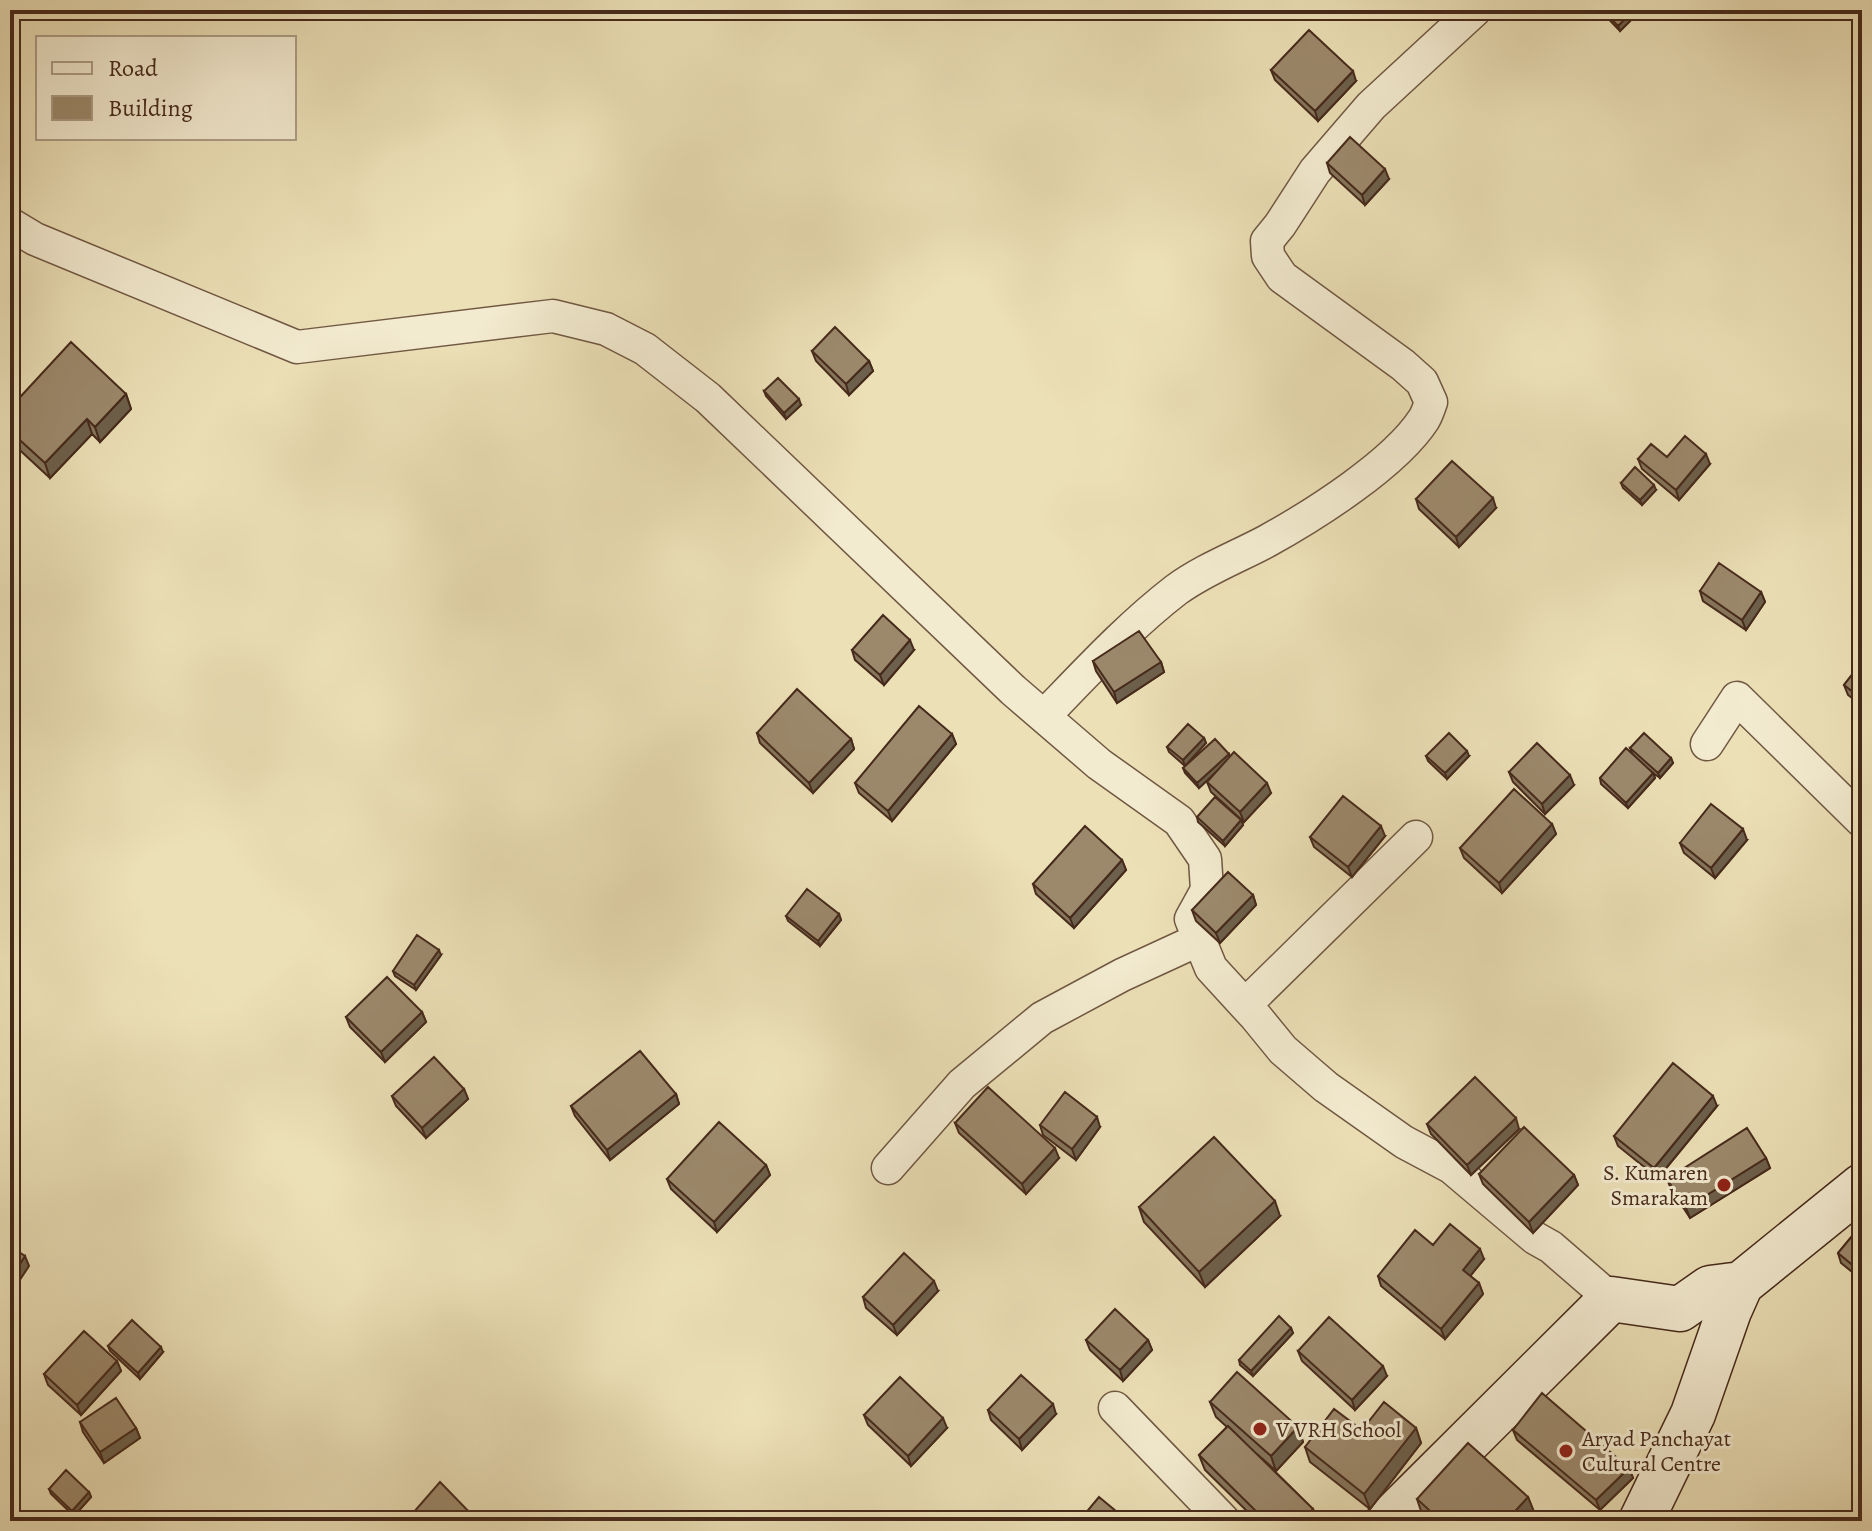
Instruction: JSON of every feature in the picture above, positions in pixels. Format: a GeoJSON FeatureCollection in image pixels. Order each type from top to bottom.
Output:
{"type":"FeatureCollection","features":[{"type":"Feature","properties":{"kind":"main road"},"geometry":{"type":"LineString","coordinates":[[1388,1521],[1611,1299],[1680,1309],[1727,1294],[1862,1186]]}},
{"type":"Feature","properties":{"kind":"main road"},"geometry":{"type":"LineString","coordinates":[[1641,1521],[1693,1414],[1727,1294]]}},
{"type":"Feature","properties":{"kind":"street"},"geometry":{"type":"LineString","coordinates":[[1044,716],[1148,613],[1178,588],[1316,511],[1361,480],[1402,445],[1425,418],[1431,402],[1422,382],[1282,277],[1268,256],[1267,241],[1315,171],[1371,106],[1475,10]]}},
{"type":"Feature","properties":{"kind":"street"},"geometry":{"type":"LineString","coordinates":[[10,224],[35,239],[297,347],[553,316],[606,329],[645,349],[708,398],[1044,716],[1099,764],[1179,821],[1205,859],[1207,890],[1191,919],[1198,940],[1211,968],[1283,1050],[1326,1087],[1404,1142],[1451,1167],[1611,1299]]}},
{"type":"Feature","properties":{"kind":"street"},"geometry":{"type":"LineString","coordinates":[[1707,744],[1737,698],[1862,821]]}},
{"type":"Feature","properties":{"kind":"street"},"geometry":{"type":"LineString","coordinates":[[1245,1005],[1416,837]]}},
{"type":"Feature","properties":{"kind":"street"},"geometry":{"type":"LineString","coordinates":[[888,1168],[962,1084],[1042,1018],[1122,975],[1198,940]]}},
{"type":"Feature","properties":{"kind":"street"},"geometry":{"type":"LineString","coordinates":[[1115,1408],[1224,1521]]}},
{"type":"Feature","properties":{"kind":"building"},"geometry":{"type":"Polygon","coordinates":[[[1603,10],[1628,10],[1631,13],[1618,26],[1603,10]]]}},
{"type":"Feature","properties":{"kind":"building"},"geometry":{"type":"Polygon","coordinates":[[[1309,30],[1353,71],[1315,111],[1271,70],[1309,30]]]}},
{"type":"Feature","properties":{"kind":"building"},"geometry":{"type":"Polygon","coordinates":[[[1350,137],[1385,169],[1362,195],[1327,163],[1350,137]]]}},
{"type":"Feature","properties":{"kind":"building"},"geometry":{"type":"Polygon","coordinates":[[[835,327],[869,361],[846,384],[812,351],[835,327]]]}},
{"type":"Feature","properties":{"kind":"building"},"geometry":{"type":"Polygon","coordinates":[[[71,342],[126,394],[95,427],[87,419],[45,463],[10,431],[10,408],[71,342]]]}},
{"type":"Feature","properties":{"kind":"building"},"geometry":{"type":"Polygon","coordinates":[[[778,378],[799,399],[784,413],[764,391],[778,378]]]}},
{"type":"Feature","properties":{"kind":"building"},"geometry":{"type":"Polygon","coordinates":[[[1685,436],[1706,454],[1676,490],[1638,459],[1651,444],[1667,457],[1685,436]]]}},
{"type":"Feature","properties":{"kind":"building"},"geometry":{"type":"Polygon","coordinates":[[[1452,461],[1493,498],[1456,537],[1416,499],[1452,461]]]}},
{"type":"Feature","properties":{"kind":"building"},"geometry":{"type":"Polygon","coordinates":[[[1635,467],[1654,485],[1640,500],[1621,483],[1635,467]]]}},
{"type":"Feature","properties":{"kind":"building"},"geometry":{"type":"Polygon","coordinates":[[[1719,563],[1761,592],[1742,620],[1700,591],[1719,563]]]}},
{"type":"Feature","properties":{"kind":"building"},"geometry":{"type":"Polygon","coordinates":[[[883,615],[910,640],[880,675],[852,650],[883,615]]]}},
{"type":"Feature","properties":{"kind":"building"},"geometry":{"type":"Polygon","coordinates":[[[1139,631],[1161,662],[1114,692],[1093,661],[1139,631]]]}},
{"type":"Feature","properties":{"kind":"building"},"geometry":{"type":"Polygon","coordinates":[[[1862,662],[1862,699],[1844,685],[1862,662]]]}},
{"type":"Feature","properties":{"kind":"building"},"geometry":{"type":"Polygon","coordinates":[[[797,689],[851,739],[809,783],[757,733],[797,689]]]}},
{"type":"Feature","properties":{"kind":"building"},"geometry":{"type":"Polygon","coordinates":[[[919,706],[952,734],[888,811],[855,783],[919,706]]]}},
{"type":"Feature","properties":{"kind":"building"},"geometry":{"type":"Polygon","coordinates":[[[1188,724],[1204,738],[1183,760],[1167,747],[1188,724]]]}},
{"type":"Feature","properties":{"kind":"building"},"geometry":{"type":"Polygon","coordinates":[[[1449,733],[1467,751],[1445,773],[1426,756],[1449,733]]]}},
{"type":"Feature","properties":{"kind":"building"},"geometry":{"type":"Polygon","coordinates":[[[1644,733],[1671,758],[1658,773],[1630,748],[1644,733]]]}},
{"type":"Feature","properties":{"kind":"building"},"geometry":{"type":"Polygon","coordinates":[[[1215,739],[1229,754],[1197,783],[1183,768],[1215,739]]]}},
{"type":"Feature","properties":{"kind":"building"},"geometry":{"type":"Polygon","coordinates":[[[1537,743],[1570,775],[1542,804],[1509,772],[1537,743]]]}},
{"type":"Feature","properties":{"kind":"building"},"geometry":{"type":"Polygon","coordinates":[[[1626,748],[1653,773],[1626,803],[1600,778],[1626,748]]]}},
{"type":"Feature","properties":{"kind":"building"},"geometry":{"type":"Polygon","coordinates":[[[1234,752],[1267,783],[1240,812],[1207,782],[1234,752]]]}},
{"type":"Feature","properties":{"kind":"building"},"geometry":{"type":"Polygon","coordinates":[[[1514,789],[1552,824],[1499,883],[1460,848],[1514,789]]]}},
{"type":"Feature","properties":{"kind":"building"},"geometry":{"type":"Polygon","coordinates":[[[1343,796],[1381,826],[1348,867],[1310,837],[1343,796]]]}},
{"type":"Feature","properties":{"kind":"building"},"geometry":{"type":"Polygon","coordinates":[[[1215,797],[1241,820],[1223,841],[1197,817],[1215,797]]]}},
{"type":"Feature","properties":{"kind":"building"},"geometry":{"type":"Polygon","coordinates":[[[1711,804],[1743,829],[1711,868],[1680,843],[1711,804]]]}},
{"type":"Feature","properties":{"kind":"building"},"geometry":{"type":"Polygon","coordinates":[[[1085,826],[1122,860],[1070,918],[1033,884],[1085,826]]]}},
{"type":"Feature","properties":{"kind":"building"},"geometry":{"type":"Polygon","coordinates":[[[1228,872],[1253,895],[1216,933],[1192,910],[1228,872]]]}},
{"type":"Feature","properties":{"kind":"building"},"geometry":{"type":"Polygon","coordinates":[[[807,889],[839,914],[818,941],[786,916],[807,889]]]}},
{"type":"Feature","properties":{"kind":"building"},"geometry":{"type":"Polygon","coordinates":[[[417,935],[439,950],[414,985],[393,971],[417,935]]]}},
{"type":"Feature","properties":{"kind":"building"},"geometry":{"type":"Polygon","coordinates":[[[387,977],[422,1012],[381,1052],[346,1017],[387,977]]]}},
{"type":"Feature","properties":{"kind":"building"},"geometry":{"type":"Polygon","coordinates":[[[640,1051],[676,1094],[607,1150],[571,1106],[640,1051]]]}},
{"type":"Feature","properties":{"kind":"building"},"geometry":{"type":"Polygon","coordinates":[[[434,1057],[464,1089],[422,1128],[392,1096],[434,1057]]]}},
{"type":"Feature","properties":{"kind":"building"},"geometry":{"type":"Polygon","coordinates":[[[1673,1063],[1713,1096],[1654,1168],[1614,1136],[1673,1063]]]}},
{"type":"Feature","properties":{"kind":"building"},"geometry":{"type":"Polygon","coordinates":[[[1475,1077],[1516,1118],[1467,1165],[1427,1124],[1475,1077]]]}},
{"type":"Feature","properties":{"kind":"building"},"geometry":{"type":"Polygon","coordinates":[[[988,1087],[1055,1148],[1022,1184],[955,1123],[988,1087]]]}},
{"type":"Feature","properties":{"kind":"building"},"geometry":{"type":"Polygon","coordinates":[[[1065,1092],[1097,1117],[1072,1149],[1040,1125],[1065,1092]]]}},
{"type":"Feature","properties":{"kind":"building"},"geometry":{"type":"Polygon","coordinates":[[[719,1122],[766,1165],[714,1222],[667,1179],[719,1122]]]}},
{"type":"Feature","properties":{"kind":"building"},"geometry":{"type":"Polygon","coordinates":[[[1524,1127],[1574,1175],[1529,1222],[1479,1174],[1524,1127]]]}},
{"type":"Feature","properties":{"kind":"building"},"geometry":{"type":"Polygon","coordinates":[[[1747,1128],[1766,1158],[1686,1208],[1667,1179],[1747,1128]]]}},
{"type":"Feature","properties":{"kind":"building"},"geometry":{"type":"Polygon","coordinates":[[[1214,1137],[1275,1201],[1199,1272],[1139,1207],[1214,1137]]]}},
{"type":"Feature","properties":{"kind":"building"},"geometry":{"type":"Polygon","coordinates":[[[1450,1224],[1480,1249],[1463,1270],[1479,1283],[1441,1329],[1378,1276],[1415,1230],[1433,1245],[1450,1224]]]}},
{"type":"Feature","properties":{"kind":"building"},"geometry":{"type":"Polygon","coordinates":[[[1862,1224],[1862,1273],[1838,1253],[1862,1224]]]}},
{"type":"Feature","properties":{"kind":"building"},"geometry":{"type":"Polygon","coordinates":[[[10,1246],[25,1256],[10,1279],[10,1246]]]}},
{"type":"Feature","properties":{"kind":"building"},"geometry":{"type":"Polygon","coordinates":[[[904,1253],[934,1281],[893,1325],[863,1297],[904,1253]]]}},
{"type":"Feature","properties":{"kind":"building"},"geometry":{"type":"Polygon","coordinates":[[[1115,1309],[1148,1340],[1120,1370],[1086,1340],[1115,1309]]]}},
{"type":"Feature","properties":{"kind":"building"},"geometry":{"type":"Polygon","coordinates":[[[1279,1316],[1291,1328],[1251,1371],[1239,1360],[1279,1316]]]}},
{"type":"Feature","properties":{"kind":"building"},"geometry":{"type":"Polygon","coordinates":[[[1329,1317],[1383,1366],[1352,1400],[1298,1351],[1329,1317]]]}},
{"type":"Feature","properties":{"kind":"building"},"geometry":{"type":"Polygon","coordinates":[[[132,1320],[161,1347],[138,1373],[108,1346],[132,1320]]]}},
{"type":"Feature","properties":{"kind":"building"},"geometry":{"type":"Polygon","coordinates":[[[84,1331],[117,1361],[77,1405],[44,1374],[84,1331]]]}},
{"type":"Feature","properties":{"kind":"building","name":"V VRH School"},"geometry":{"type":"Polygon","coordinates":[[[1237,1372],[1298,1427],[1271,1456],[1210,1402],[1237,1372]]]}},
{"type":"Feature","properties":{"kind":"building"},"geometry":{"type":"Polygon","coordinates":[[[1021,1375],[1053,1404],[1019,1439],[988,1410],[1021,1375]]]}},
{"type":"Feature","properties":{"kind":"building"},"geometry":{"type":"Polygon","coordinates":[[[900,1377],[943,1418],[908,1456],[864,1415],[900,1377]]]}},
{"type":"Feature","properties":{"kind":"building","name":"Aryad Panchayat Cultural Centre"},"geometry":{"type":"Polygon","coordinates":[[[1542,1393],[1629,1468],[1596,1500],[1513,1430],[1542,1393]]]}},
{"type":"Feature","properties":{"kind":"building"},"geometry":{"type":"Polygon","coordinates":[[[116,1398],[136,1428],[100,1452],[80,1422],[116,1398]]]}},
{"type":"Feature","properties":{"kind":"building"},"geometry":{"type":"Polygon","coordinates":[[[1384,1402],[1416,1428],[1364,1494],[1305,1447],[1334,1409],[1362,1430],[1384,1402]]]}},
{"type":"Feature","properties":{"kind":"building"},"geometry":{"type":"Polygon","coordinates":[[[1228,1426],[1313,1509],[1302,1521],[1266,1521],[1199,1455],[1228,1426]]]}},
{"type":"Feature","properties":{"kind":"building"},"geometry":{"type":"Polygon","coordinates":[[[1468,1443],[1528,1497],[1506,1521],[1441,1521],[1417,1499],[1468,1443]]]}},
{"type":"Feature","properties":{"kind":"building"},"geometry":{"type":"Polygon","coordinates":[[[66,1470],[89,1492],[72,1511],[49,1489],[66,1470]]]}},
{"type":"Feature","properties":{"kind":"building"},"geometry":{"type":"Polygon","coordinates":[[[440,1482],[478,1521],[406,1521],[440,1482]]]}},
{"type":"Feature","properties":{"kind":"building"},"geometry":{"type":"Polygon","coordinates":[[[1099,1497],[1128,1521],[1079,1521],[1099,1497]]]}},
{"type":"Feature","properties":{"kind":"place","name":"S. Kumaren Smarakam"},"geometry":{"type":"Point","coordinates":[1724,1185]}},
{"type":"Feature","properties":{"kind":"place","name":"V VRH School"},"geometry":{"type":"Point","coordinates":[1260,1429]}},
{"type":"Feature","properties":{"kind":"place","name":"Aryad Panchayat Cultural Centre"},"geometry":{"type":"Point","coordinates":[1566,1451]}}]}
